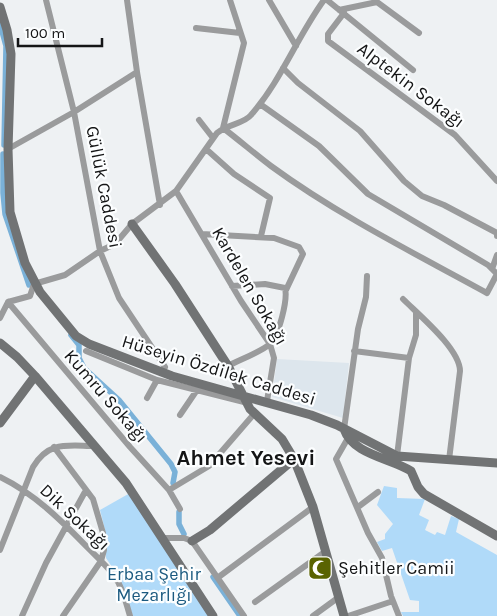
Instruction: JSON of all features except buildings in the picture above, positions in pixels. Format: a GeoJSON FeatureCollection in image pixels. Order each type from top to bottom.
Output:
{"type":"FeatureCollection","features":[{"type":"Feature","properties":{"kind":"street","name":"Güllük Caddesi"},"geometry":{"type":"LineString","coordinates":[[46,0],[74,112],[100,251],[119,298],[165,367]]}},
{"type":"Feature","properties":{"kind":"street"},"geometry":{"type":"LineString","coordinates":[[127,0],[137,72],[160,205]]}},
{"type":"Feature","properties":{"kind":"street"},"geometry":{"type":"LineString","coordinates":[[223,128],[244,44],[230,0]]}},
{"type":"Feature","properties":{"kind":"street"},"geometry":{"type":"LineString","coordinates":[[269,0],[296,46]]}},
{"type":"Feature","properties":{"kind":"street"},"geometry":{"type":"LineString","coordinates":[[0,318],[8,302],[30,296],[34,284],[65,275],[100,251],[115,244],[132,224],[176,192],[213,138],[223,128],[250,117],[326,0],[414,70]]}},
{"type":"Feature","properties":{"kind":"street"},"geometry":{"type":"LineString","coordinates":[[342,12],[377,2],[419,33]]}},
{"type":"Feature","properties":{"kind":"street","name":"Hüseyin Özdilek Caddesi"},"geometry":{"type":"LineString","coordinates":[[0,7],[7,30],[11,54],[8,149],[10,212],[20,248],[34,284],[82,341],[141,366],[246,399]]}},
{"type":"Feature","properties":{"kind":"street","name":"Alptekin Sokağı"},"geometry":{"type":"LineString","coordinates":[[342,12],[328,34],[328,41],[455,135],[497,181]]}},
{"type":"Feature","properties":{"kind":"street"},"geometry":{"type":"LineString","coordinates":[[196,28],[240,32]]}},
{"type":"Feature","properties":{"kind":"street"},"geometry":{"type":"LineString","coordinates":[[283,68],[298,83],[360,131],[404,181],[422,196],[486,225],[497,233],[497,236]]}},
{"type":"Feature","properties":{"kind":"street"},"geometry":{"type":"LineString","coordinates":[[8,149],[74,112],[137,72]]}},
{"type":"Feature","properties":{"kind":"street"},"geometry":{"type":"LineString","coordinates":[[223,128],[271,166],[334,207],[487,293],[496,274],[492,269],[368,194],[319,146],[260,104]]}},
{"type":"Feature","properties":{"kind":"street"},"geometry":{"type":"LineString","coordinates":[[199,120],[213,138]]}},
{"type":"Feature","properties":{"kind":"street"},"geometry":{"type":"LineString","coordinates":[[206,149],[234,174],[270,198],[261,236]]}},
{"type":"Feature","properties":{"kind":"street","name":"Kardelen Sokağı"},"geometry":{"type":"LineString","coordinates":[[176,192],[232,286],[270,344],[274,358],[267,401]]}},
{"type":"Feature","properties":{"kind":"street"},"geometry":{"type":"LineString","coordinates":[[132,224],[166,271],[228,366],[254,414],[278,434],[294,459],[313,507],[344,616]]}},
{"type":"Feature","properties":{"kind":"street"},"geometry":{"type":"LineString","coordinates":[[202,234],[261,236],[288,241],[303,251],[286,290],[281,320],[270,344],[228,366]]}},
{"type":"Feature","properties":{"kind":"street"},"geometry":{"type":"LineString","coordinates":[[492,269],[497,254]]}},
{"type":"Feature","properties":{"kind":"street"},"geometry":{"type":"LineString","coordinates":[[367,276],[366,296],[354,351],[346,433],[336,459],[368,533],[382,558],[393,601],[400,616]]}},
{"type":"Feature","properties":{"kind":"street"},"geometry":{"type":"LineString","coordinates":[[232,286],[277,285],[282,286],[286,290]]}},
{"type":"Feature","properties":{"kind":"street"},"geometry":{"type":"LineString","coordinates":[[403,299],[459,362],[460,371],[449,460]]}},
{"type":"Feature","properties":{"kind":"street","name":"Kumru Sokağı"},"geometry":{"type":"LineString","coordinates":[[8,302],[169,490],[180,509]]}},
{"type":"Feature","properties":{"kind":"street"},"geometry":{"type":"LineString","coordinates":[[397,456],[409,358],[416,335],[416,312]]}},
{"type":"Feature","properties":{"kind":"street"},"geometry":{"type":"LineString","coordinates":[[0,343],[35,376],[126,483],[214,616]]}},
{"type":"Feature","properties":{"kind":"street","name":"Hüseyin Özdilek Caddesi"},"geometry":{"type":"LineString","coordinates":[[86,351],[158,380],[197,390],[267,401],[302,412],[397,456],[497,462]]}},
{"type":"Feature","properties":{"kind":"street"},"geometry":{"type":"LineString","coordinates":[[354,351],[409,358]]}},
{"type":"Feature","properties":{"kind":"street"},"geometry":{"type":"LineString","coordinates":[[0,423],[35,376]]}},
{"type":"Feature","properties":{"kind":"street"},"geometry":{"type":"LineString","coordinates":[[147,398],[158,380]]}},
{"type":"Feature","properties":{"kind":"street"},"geometry":{"type":"LineString","coordinates":[[180,415],[197,390]]}},
{"type":"Feature","properties":{"kind":"street"},"geometry":{"type":"LineString","coordinates":[[169,490],[209,466],[254,414]]}},
{"type":"Feature","properties":{"kind":"street","name":"Hüseyin Özdilek Caddesi"},"geometry":{"type":"LineString","coordinates":[[346,433],[364,450],[409,470],[424,494],[497,536]]}},
{"type":"Feature","properties":{"kind":"street"},"geometry":{"type":"LineString","coordinates":[[0,550],[40,456],[54,447],[96,446]]}},
{"type":"Feature","properties":{"kind":"street"},"geometry":{"type":"LineString","coordinates":[[54,447],[96,504],[102,522],[104,550],[101,561],[63,616]]}},
{"type":"Feature","properties":{"kind":"street"},"geometry":{"type":"LineString","coordinates":[[192,541],[210,530],[294,459]]}},
{"type":"Feature","properties":{"kind":"street","name":"Dik Sokağı"},"geometry":{"type":"LineString","coordinates":[[0,477],[24,490],[66,524],[101,561],[119,583],[130,616]]}},
{"type":"Feature","properties":{"kind":"street"},"geometry":{"type":"LineString","coordinates":[[22,616],[66,524],[86,490]]}},
{"type":"Feature","properties":{"kind":"street"},"geometry":{"type":"LineString","coordinates":[[358,507],[378,492]]}},
{"type":"Feature","properties":{"kind":"street"},"geometry":{"type":"LineString","coordinates":[[220,576],[313,507]]}},
{"type":"Feature","properties":{"kind":"street"},"geometry":{"type":"LineString","coordinates":[[162,538],[184,538],[192,541],[244,616]]}},
{"type":"Feature","properties":{"kind":"street"},"geometry":{"type":"LineString","coordinates":[[256,602],[326,551]]}},
{"type":"Feature","properties":{"kind":"street"},"geometry":{"type":"LineString","coordinates":[[313,616],[339,597]]}},
{"type":"Feature","properties":{"kind":"street"},"geometry":{"type":"LineString","coordinates":[[348,616],[393,601]]}},
{"type":"Feature","properties":{"kind":"shaded area"},"geometry":{"type":"Polygon","coordinates":[[[277,359],[349,363],[343,418],[272,397],[277,359]]]}},
{"type":"Feature","properties":{"kind":"green space"},"geometry":{"type":"Polygon","coordinates":[[[384,486],[397,488],[397,498],[425,499],[419,515],[429,520],[425,530],[435,535],[437,532],[445,535],[451,516],[459,519],[456,532],[497,555],[497,616],[403,616],[401,612],[419,612],[419,601],[410,600],[392,548],[382,551],[377,542],[385,539],[385,534],[393,524],[377,505],[384,486]]]}},
{"type":"Feature","properties":{"kind":"green space","name":"Erbaa Şehir Mezarlığı"},"geometry":{"type":"Polygon","coordinates":[[[130,493],[210,616],[133,616],[120,579],[106,558],[105,530],[100,510],[130,493]]]}},
{"type":"Feature","properties":{"kind":"waterway"},"geometry":{"type":"LineString","coordinates":[[0,24],[6,46],[4,145]]}},
{"type":"Feature","properties":{"kind":"waterway"},"geometry":{"type":"LineString","coordinates":[[3,154],[5,214],[29,285]]}},
{"type":"Feature","properties":{"kind":"waterway"},"geometry":{"type":"LineString","coordinates":[[71,335],[79,345],[79,358],[84,368],[119,400],[171,464],[175,472],[173,483]]}},
{"type":"Feature","properties":{"kind":"waterway"},"geometry":{"type":"LineString","coordinates":[[179,512],[179,524],[184,534]]}},
{"type":"Feature","properties":{"kind":"waterway"},"geometry":{"type":"LineString","coordinates":[[213,577],[240,616]]}},
{"type":"Feature","properties":{"kind":"place","name":"Şehitler Camii"},"geometry":{"type":"Point","coordinates":[320,568]}},
{"type":"Feature","properties":{"kind":"district","name":"Ahmet Yesevi"},"geometry":{"type":"Point","coordinates":[246,458]}}]}
